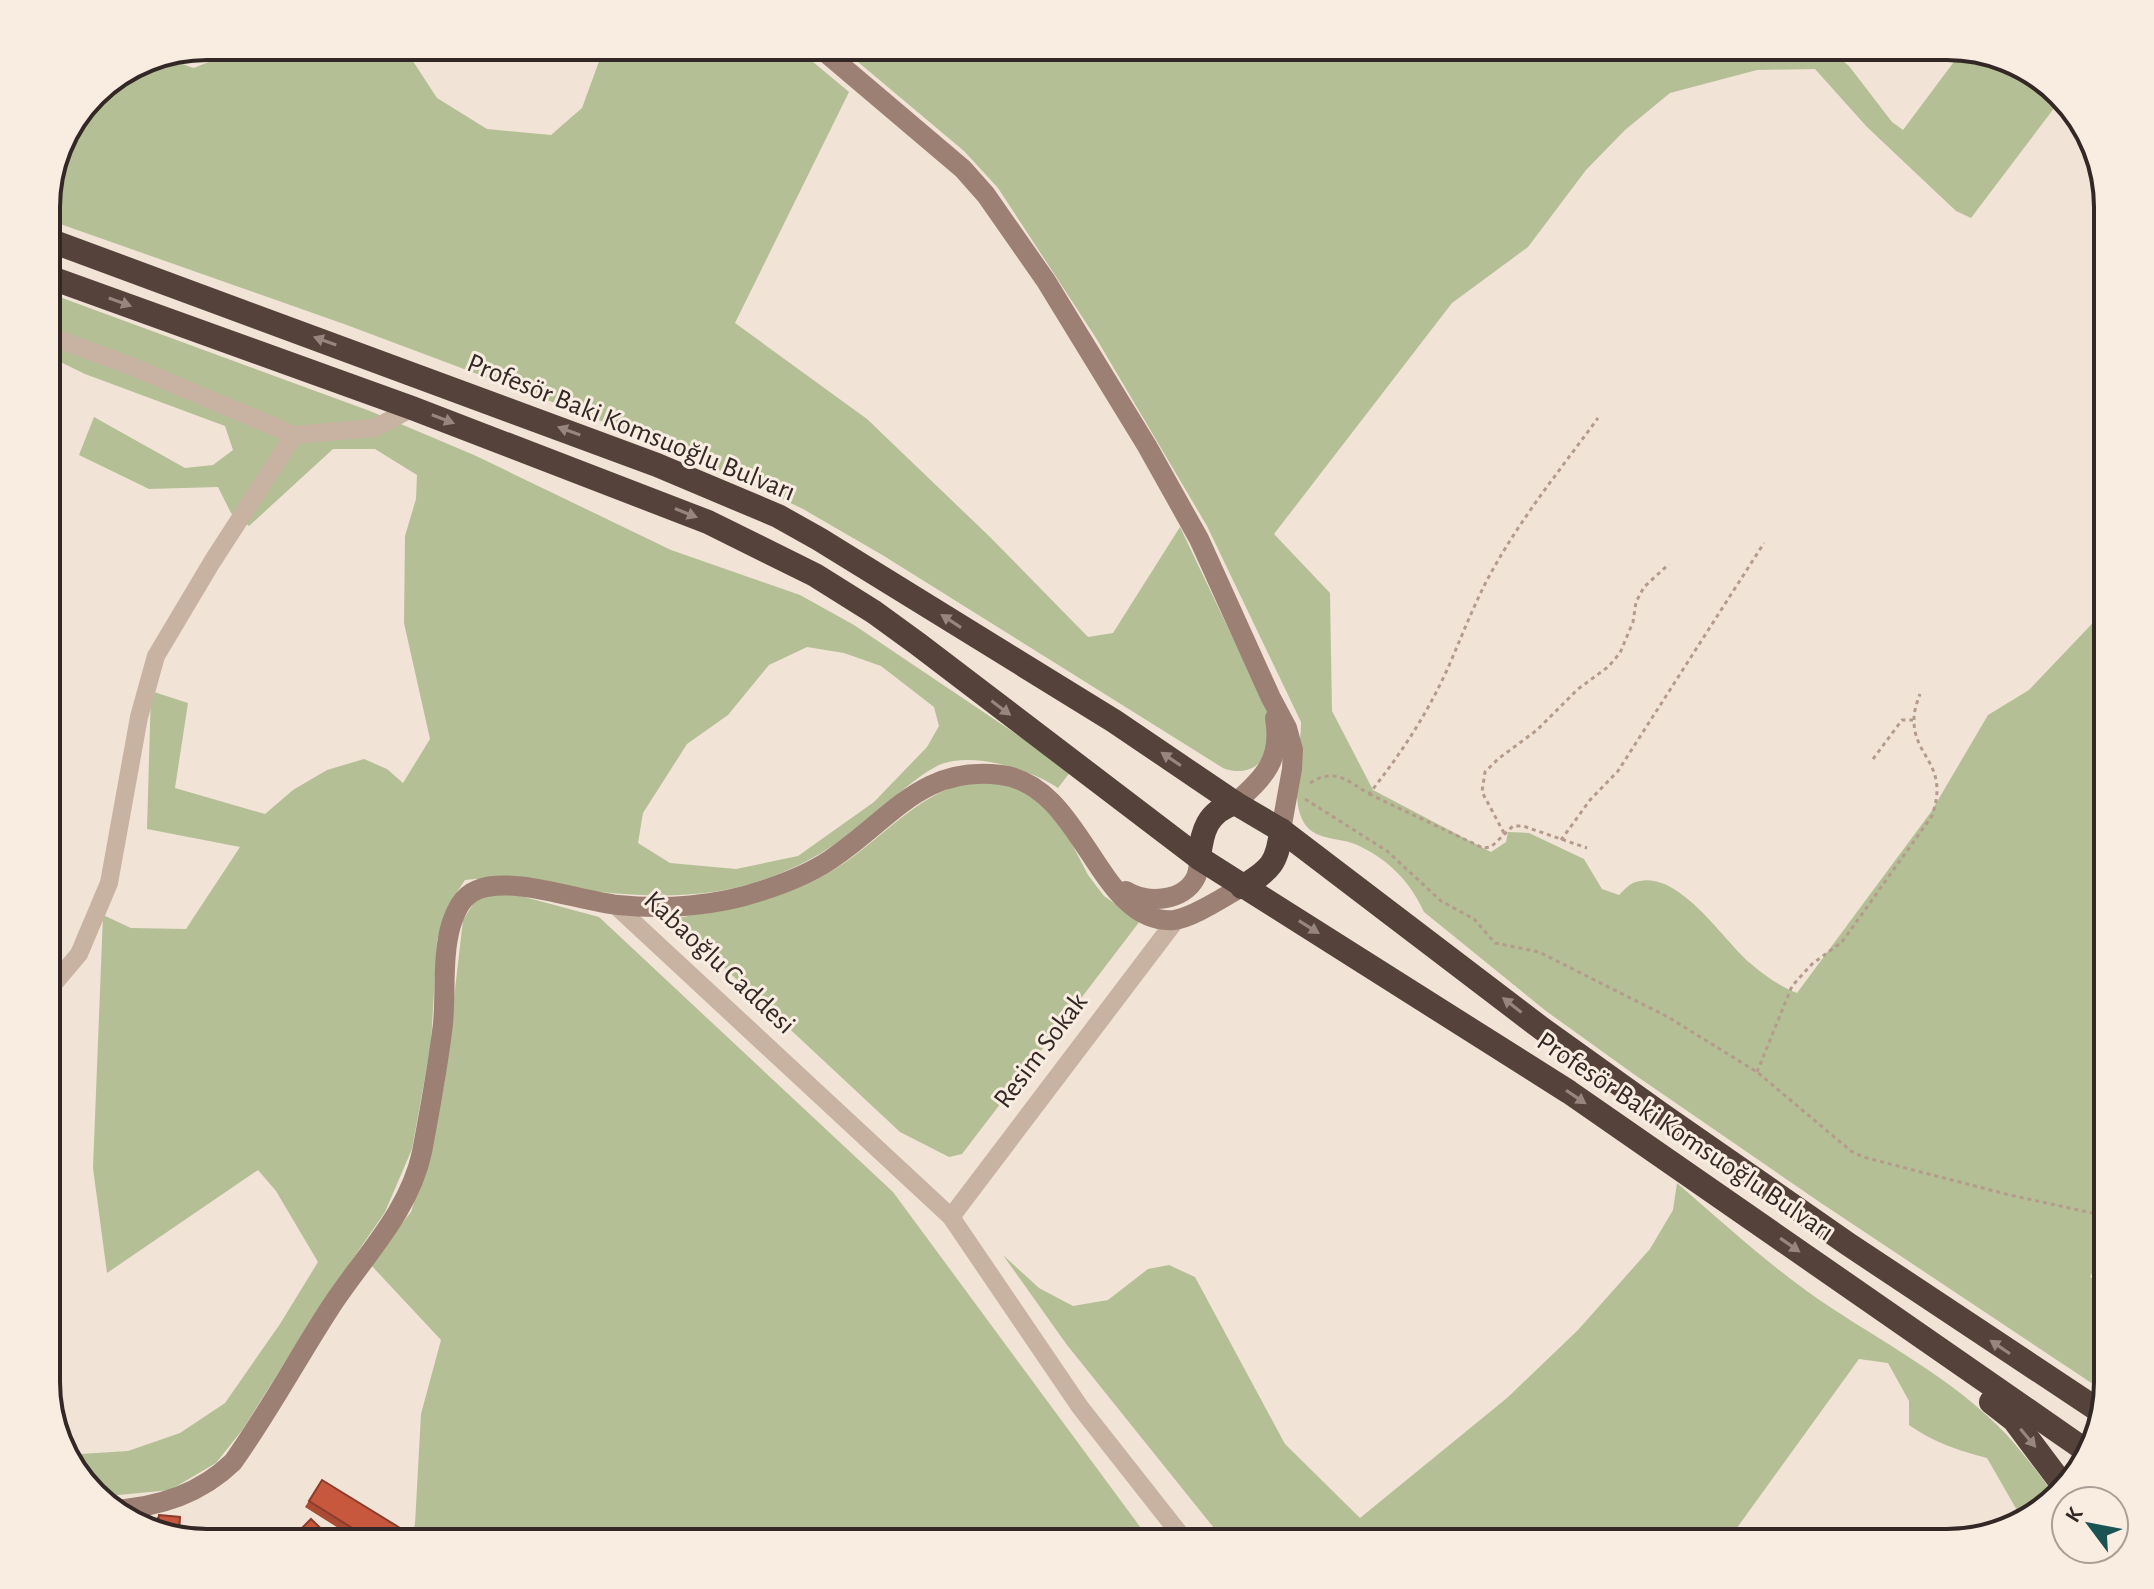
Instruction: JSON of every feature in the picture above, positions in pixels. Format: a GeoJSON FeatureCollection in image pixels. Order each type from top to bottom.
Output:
{"type":"FeatureCollection","features":[{"type":"Feature","properties":{"kind":"highway","name":"Profesör Baki Komsuoğlu Bulvarı"},"geometry":{"type":"LineString","coordinates":[[60,244],[597,441],[778,516],[880,575],[1114,721],[1235,803]]}},
{"type":"Feature","properties":{"kind":"highway","name":"Profesör Baki Komsuoğlu Bulvarı"},"geometry":{"type":"LineString","coordinates":[[60,281],[412,408],[708,522],[815,575],[918,644],[1199,858]]}},
{"type":"Feature","properties":{"kind":"highway"},"geometry":{"type":"LineString","coordinates":[[1235,803],[1281,830],[1276,859],[1269,869],[1242,887],[1199,858],[1205,827],[1212,815],[1223,807],[1235,803]]}},
{"type":"Feature","properties":{"kind":"highway","name":"Profesör Baki Komsuoğlu Bulvarı"},"geometry":{"type":"LineString","coordinates":[[1281,830],[1541,1028],[1661,1114],[1848,1244],[2092,1406]]}},
{"type":"Feature","properties":{"kind":"highway","name":"Profesör Baki Komsuoğlu Bulvarı"},"geometry":{"type":"LineString","coordinates":[[1242,887],[1569,1092],[2079,1446]]}},
{"type":"Feature","properties":{"kind":"highway"},"geometry":{"type":"LineString","coordinates":[[1840,1280],[2014,1420],[2058,1479]]}},
{"type":"Feature","properties":{"kind":"street"},"geometry":{"type":"LineString","coordinates":[[835,60],[963,169],[1011,227],[1147,446],[1192,526],[1287,728],[1293,750],[1295,792],[1281,830]]}},
{"type":"Feature","properties":{"kind":"street"},"geometry":{"type":"LineString","coordinates":[[60,340],[126,364],[294,435],[375,428],[412,408]]}},
{"type":"Feature","properties":{"kind":"street"},"geometry":{"type":"LineString","coordinates":[[60,976],[79,954],[109,883],[139,717],[156,656],[294,435]]}},
{"type":"Feature","properties":{"kind":"street"},"geometry":{"type":"LineString","coordinates":[[1235,803],[1272,761],[1279,741],[1271,698]]}},
{"type":"Feature","properties":{"kind":"street"},"geometry":{"type":"LineString","coordinates":[[615,905],[656,908],[760,892],[832,859],[913,793],[957,775],[979,774],[1005,775],[1025,781],[1042,791],[1058,805],[1109,880],[1138,910],[1157,918],[1176,920],[1242,887]]}},
{"type":"Feature","properties":{"kind":"street"},"geometry":{"type":"LineString","coordinates":[[1109,880],[1133,895],[1152,900],[1171,897],[1189,887],[1197,876],[1199,858]]}},
{"type":"Feature","properties":{"kind":"street","name":"Kabaoğlu Caddesi"},"geometry":{"type":"LineString","coordinates":[[132,1509],[192,1492],[216,1479],[233,1462],[329,1309],[401,1207],[413,1184],[421,1157],[432,1100],[450,929],[466,895],[482,887],[507,884],[615,905],[951,1217],[1080,1407],[1176,1529]]}},
{"type":"Feature","properties":{"kind":"street","name":"Resim Sokak"},"geometry":{"type":"LineString","coordinates":[[951,1217],[1176,920]]}},
{"type":"Feature","properties":{"kind":"path"},"geometry":{"type":"LineString","coordinates":[[1369,794],[1404,749],[1425,711],[1496,563],[1598,418]]}},
{"type":"Feature","properties":{"kind":"path"},"geometry":{"type":"LineString","coordinates":[[1561,840],[1590,800],[1618,771],[1764,543]]}},
{"type":"Feature","properties":{"kind":"path"},"geometry":{"type":"LineString","coordinates":[[1504,833],[1482,792],[1485,772],[1537,730],[1578,689],[1608,667],[1620,653],[1644,587],[1669,564]]}},
{"type":"Feature","properties":{"kind":"path"},"geometry":{"type":"LineString","coordinates":[[1757,1072],[1792,986],[1812,964],[1842,942],[1932,816],[1937,780],[1916,734],[1913,720],[1920,694]]}},
{"type":"Feature","properties":{"kind":"path"},"geometry":{"type":"LineString","coordinates":[[1873,759],[1902,720],[1913,720]]}},
{"type":"Feature","properties":{"kind":"path"},"geometry":{"type":"LineString","coordinates":[[1587,848],[1523,826],[1513,826],[1491,847],[1483,848],[1330,774],[1295,792],[1387,851],[1441,901],[1474,919],[1495,943],[1539,952],[1668,1017],[1757,1072],[1851,1151],[1863,1157],[2010,1195],[2094,1213]]}},
{"type":"Feature","properties":{"kind":"green space"},"geometry":{"type":"Polygon","coordinates":[[[213,60],[412,60],[437,98],[487,129],[551,135],[582,108],[600,60],[811,60],[849,92],[735,323],[867,419],[1088,637],[1113,633],[1180,527],[1270,716],[1270,742],[1264,757],[1246,770],[1223,768],[884,556],[803,509],[755,486],[555,403],[344,324],[60,224],[60,197],[65,169],[75,142],[90,117],[110,96],[142,75],[179,63],[194,68],[213,60]]]}},
{"type":"Feature","properties":{"kind":"green space"},"geometry":{"type":"Polygon","coordinates":[[[856,60],[1842,60],[1892,122],[1903,130],[1955,60],[2003,71],[2037,90],[2055,107],[1971,218],[1956,211],[1867,127],[1815,69],[1757,70],[1670,93],[1625,130],[1586,170],[1528,247],[1452,303],[1274,534],[1330,593],[1332,711],[1373,790],[1491,852],[1506,842],[1508,832],[1529,833],[1584,859],[1602,889],[1619,895],[1633,883],[1649,880],[1665,885],[1697,907],[1755,967],[1797,993],[1931,812],[1988,715],[2029,690],[2094,622],[2094,1269],[2090,1277],[2094,1279],[2094,1385],[1821,1203],[1546,1011],[1424,912],[1412,890],[1387,863],[1355,844],[1316,834],[1304,823],[1297,793],[1301,722],[1207,526],[1096,338],[998,188],[964,151],[856,60]]]}},
{"type":"Feature","properties":{"kind":"green space"},"geometry":{"type":"Polygon","coordinates":[[[60,297],[370,411],[474,455],[671,550],[800,595],[854,625],[1071,771],[1058,788],[1032,774],[999,764],[965,760],[937,766],[821,853],[771,877],[720,891],[641,895],[501,879],[465,880],[449,904],[437,940],[431,1044],[412,1149],[385,1212],[315,1314],[243,1429],[216,1463],[170,1490],[113,1496],[96,1479],[79,1454],[128,1451],[180,1433],[225,1403],[280,1324],[318,1262],[276,1191],[258,1170],[107,1273],[93,1168],[103,915],[131,928],[186,929],[240,847],[147,829],[151,691],[188,703],[175,788],[265,814],[293,790],[327,770],[364,759],[387,769],[403,783],[430,739],[404,623],[405,536],[416,499],[417,475],[375,449],[333,449],[249,526],[231,513],[218,487],[149,489],[79,455],[94,417],[185,468],[213,465],[233,450],[225,426],[60,362],[60,297]],[[807,647],[769,665],[728,715],[687,744],[643,813],[638,843],[670,863],[736,869],[798,856],[874,802],[927,747],[939,726],[934,707],[881,666],[844,653],[807,647]]]}},
{"type":"Feature","properties":{"kind":"green space"},"geometry":{"type":"Polygon","coordinates":[[[973,780],[1009,783],[1035,795],[1069,838],[1088,875],[1104,896],[1140,921],[962,1154],[949,1157],[900,1132],[672,919],[756,902],[797,888],[853,857],[932,797],[973,780]]]}},
{"type":"Feature","properties":{"kind":"green space"},"geometry":{"type":"Polygon","coordinates":[[[502,891],[599,917],[893,1192],[1142,1529],[414,1529],[421,1414],[441,1340],[370,1264],[411,1212],[428,1159],[444,1085],[463,920],[475,901],[502,891]]]}},
{"type":"Feature","properties":{"kind":"green space"},"geometry":{"type":"Polygon","coordinates":[[[1677,1183],[1799,1286],[1963,1395],[2006,1434],[2049,1488],[2017,1511],[1987,1458],[1946,1445],[1909,1425],[1909,1401],[1888,1363],[1859,1359],[1736,1529],[1215,1529],[1067,1345],[1003,1255],[1039,1288],[1073,1306],[1108,1300],[1148,1269],[1169,1265],[1195,1277],[1285,1444],[1360,1518],[1507,1398],[1578,1330],[1650,1249],[1673,1210],[1677,1183]]]}},
{"type":"Feature","properties":{"kind":"building"},"geometry":{"type":"Polygon","coordinates":[[[322,1480],[400,1528],[354,1529],[309,1501],[322,1480]]]}},
{"type":"Feature","properties":{"kind":"building"},"geometry":{"type":"Polygon","coordinates":[[[159,1515],[180,1517],[179,1526],[159,1520],[159,1515]]]}},
{"type":"Feature","properties":{"kind":"building"},"geometry":{"type":"Polygon","coordinates":[[[311,1519],[321,1529],[301,1529],[311,1519]]]}}]}
